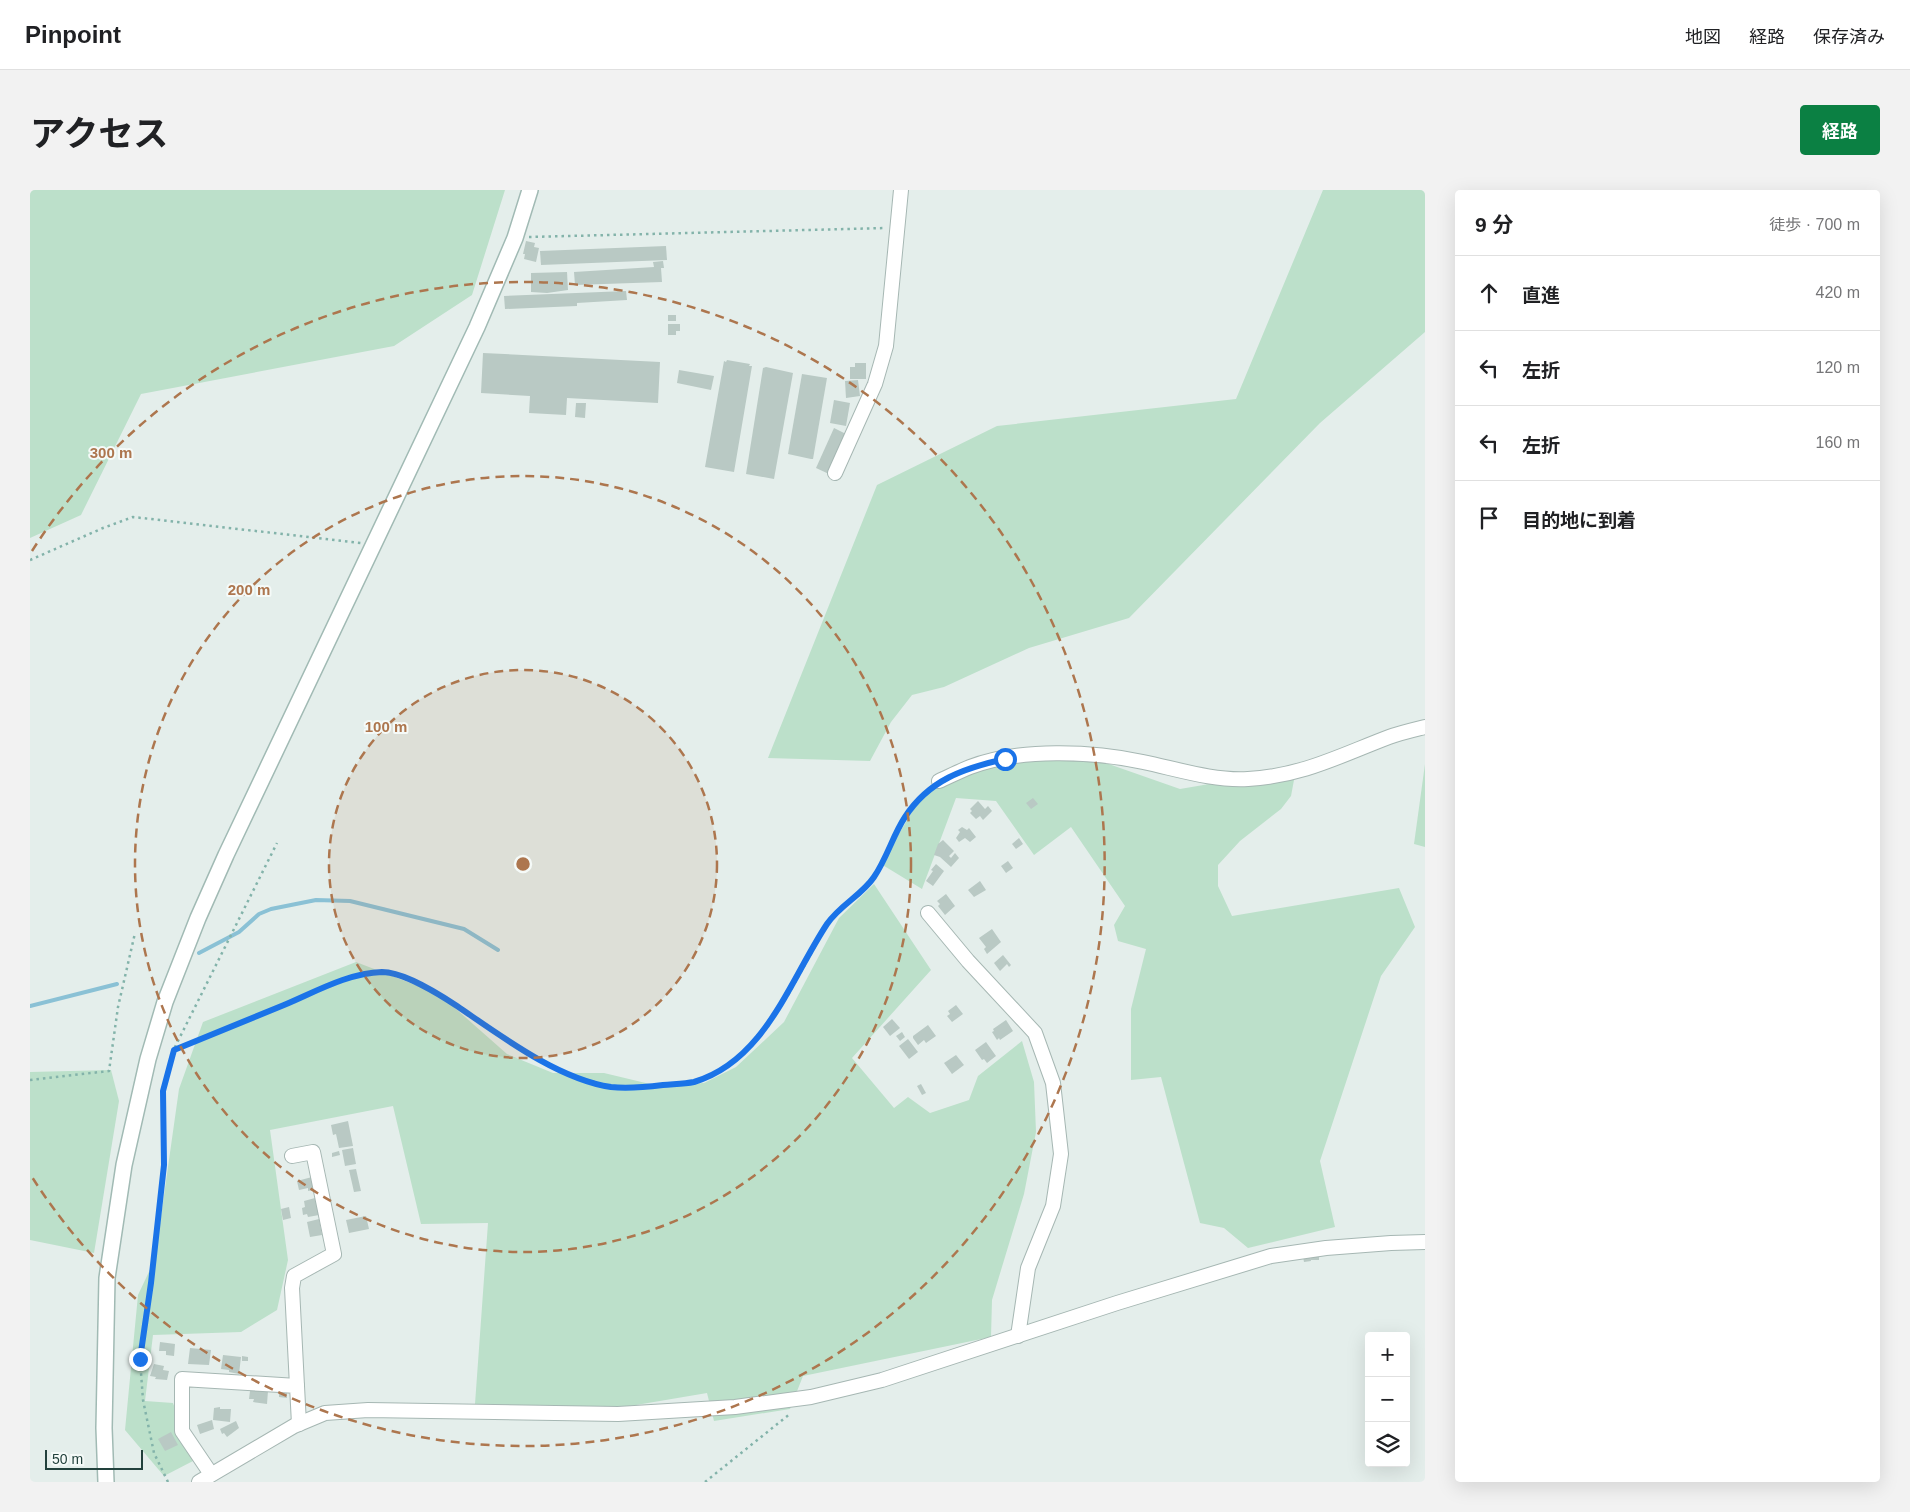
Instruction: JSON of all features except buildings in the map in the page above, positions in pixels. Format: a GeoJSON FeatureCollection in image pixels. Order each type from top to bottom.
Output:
{"type":"FeatureCollection","features":[{"type":"Feature","properties":{"kind":"street"},"geometry":{"type":"LineString","coordinates":[[106,1482],[104,1428],[107,1278],[124,1165],[148,1059],[165,1002],[198,918],[477,327],[515,238],[530,190]]}},
{"type":"Feature","properties":{"kind":"street"},"geometry":{"type":"LineString","coordinates":[[835,473],[875,384],[886,346],[900,190]]}},
{"type":"Feature","properties":{"kind":"street"},"geometry":{"type":"LineString","coordinates":[[939,781],[972,766],[1046,753],[1098,755],[1138,760],[1214,777],[1246,779],[1286,775],[1326,763],[1390,737],[1425,727]]}},
{"type":"Feature","properties":{"kind":"street"},"geometry":{"type":"LineString","coordinates":[[928,913],[968,961],[1035,1033],[1053,1083],[1061,1154],[1053,1206],[1028,1268],[1018,1336]]}},
{"type":"Feature","properties":{"kind":"street"},"geometry":{"type":"LineString","coordinates":[[292,1156],[313,1152],[334,1254],[294,1276],[292,1288],[299,1424]]}},
{"type":"Feature","properties":{"kind":"street"},"geometry":{"type":"LineString","coordinates":[[199,1482],[299,1424],[324,1413],[338,1411],[618,1414],[735,1406],[811,1397],[882,1380],[1116,1303],[1272,1256],[1326,1248],[1425,1242]]}},
{"type":"Feature","properties":{"kind":"street"},"geometry":{"type":"LineString","coordinates":[[211,1474],[182,1431],[182,1379],[297,1386]]}},
{"type":"Feature","properties":{"kind":"path"},"geometry":{"type":"LineString","coordinates":[[515,238],[897,228]]}},
{"type":"Feature","properties":{"kind":"path"},"geometry":{"type":"LineString","coordinates":[[30,560],[133,517],[374,544]]}},
{"type":"Feature","properties":{"kind":"path"},"geometry":{"type":"LineString","coordinates":[[174,1050],[349,977],[383,972],[396,974],[436,992],[517,1047],[573,1076],[612,1087],[651,1087],[692,1082],[721,1071],[747,1049],[787,997],[828,922],[868,886],[880,869],[904,817],[920,798],[939,781]]}},
{"type":"Feature","properties":{"kind":"path"},"geometry":{"type":"LineString","coordinates":[[168,1482],[154,1453],[143,1400],[140,1359],[151,1283],[164,1165],[163,1091],[174,1050],[277,843]]}},
{"type":"Feature","properties":{"kind":"path"},"geometry":{"type":"LineString","coordinates":[[30,1080],[109,1070],[118,1007],[135,933]]}},
{"type":"Feature","properties":{"kind":"path"},"geometry":{"type":"LineString","coordinates":[[705,1482],[811,1397]]}},
{"type":"Feature","properties":{"kind":"green space"},"geometry":{"type":"Polygon","coordinates":[[[30,190],[505,190],[472,295],[394,346],[141,394],[81,515],[30,538],[30,190]]]}},
{"type":"Feature","properties":{"kind":"green space"},"geometry":{"type":"Polygon","coordinates":[[[1323,190],[1425,190],[1425,332],[1320,423],[1129,618],[1029,648],[944,687],[912,695],[891,722],[870,761],[768,758],[877,485],[997,426],[1236,399],[1323,190]]]}},
{"type":"Feature","properties":{"kind":"green space"},"geometry":{"type":"Polygon","coordinates":[[[1063,748],[1180,789],[1279,772],[1294,780],[1291,796],[1281,809],[1240,841],[1218,865],[1218,886],[1232,916],[1399,888],[1415,927],[1381,976],[1320,1161],[1335,1227],[1248,1248],[1224,1228],[1200,1223],[1161,1077],[1131,1080],[1131,1009],[1146,949],[1118,941],[1114,925],[1125,906],[1071,827],[1034,855],[996,801],[956,798],[922,889],[881,864],[922,795],[949,777],[1063,748]]]}},
{"type":"Feature","properties":{"kind":"green space"},"geometry":{"type":"Polygon","coordinates":[[[1425,764],[1425,847],[1414,844],[1425,764]]]}},
{"type":"Feature","properties":{"kind":"green space"},"geometry":{"type":"Polygon","coordinates":[[[874,884],[931,970],[852,1058],[894,1108],[908,1097],[930,1113],[969,1100],[978,1076],[1022,1041],[1034,1082],[1036,1132],[1024,1194],[992,1300],[991,1337],[803,1376],[790,1409],[714,1421],[707,1393],[583,1414],[475,1404],[488,1223],[421,1224],[393,1106],[270,1130],[288,1260],[277,1310],[241,1332],[153,1335],[145,1401],[173,1403],[193,1461],[164,1476],[125,1430],[138,1295],[155,1259],[179,1089],[203,1022],[356,962],[439,994],[507,1054],[553,1073],[604,1073],[654,1085],[704,1083],[736,1067],[784,1022],[839,918],[874,884]]]}},
{"type":"Feature","properties":{"kind":"green space"},"geometry":{"type":"Polygon","coordinates":[[[111,1070],[119,1101],[94,1253],[30,1240],[30,1072],[111,1070]]]}},
{"type":"Feature","properties":{"kind":"waterway"},"geometry":{"type":"LineString","coordinates":[[199,953],[239,932],[259,914],[271,909],[316,900],[350,901],[464,929],[498,950]]}},
{"type":"Feature","properties":{"kind":"waterway"},"geometry":{"type":"LineString","coordinates":[[30,1006],[117,984]]}},
{"type":"Feature","properties":{"kind":"route"},"geometry":{"type":"LineString","coordinates":[[140,1359],[151,1283],[164,1165],[163,1091],[174,1050],[349,977],[383,972],[396,974],[436,992],[517,1047],[573,1076],[612,1087],[651,1087],[692,1082],[721,1071],[747,1049],[787,997],[828,922],[868,886],[880,869],[904,817],[920,798],[939,781],[972,766],[1005,759]]}}]}
